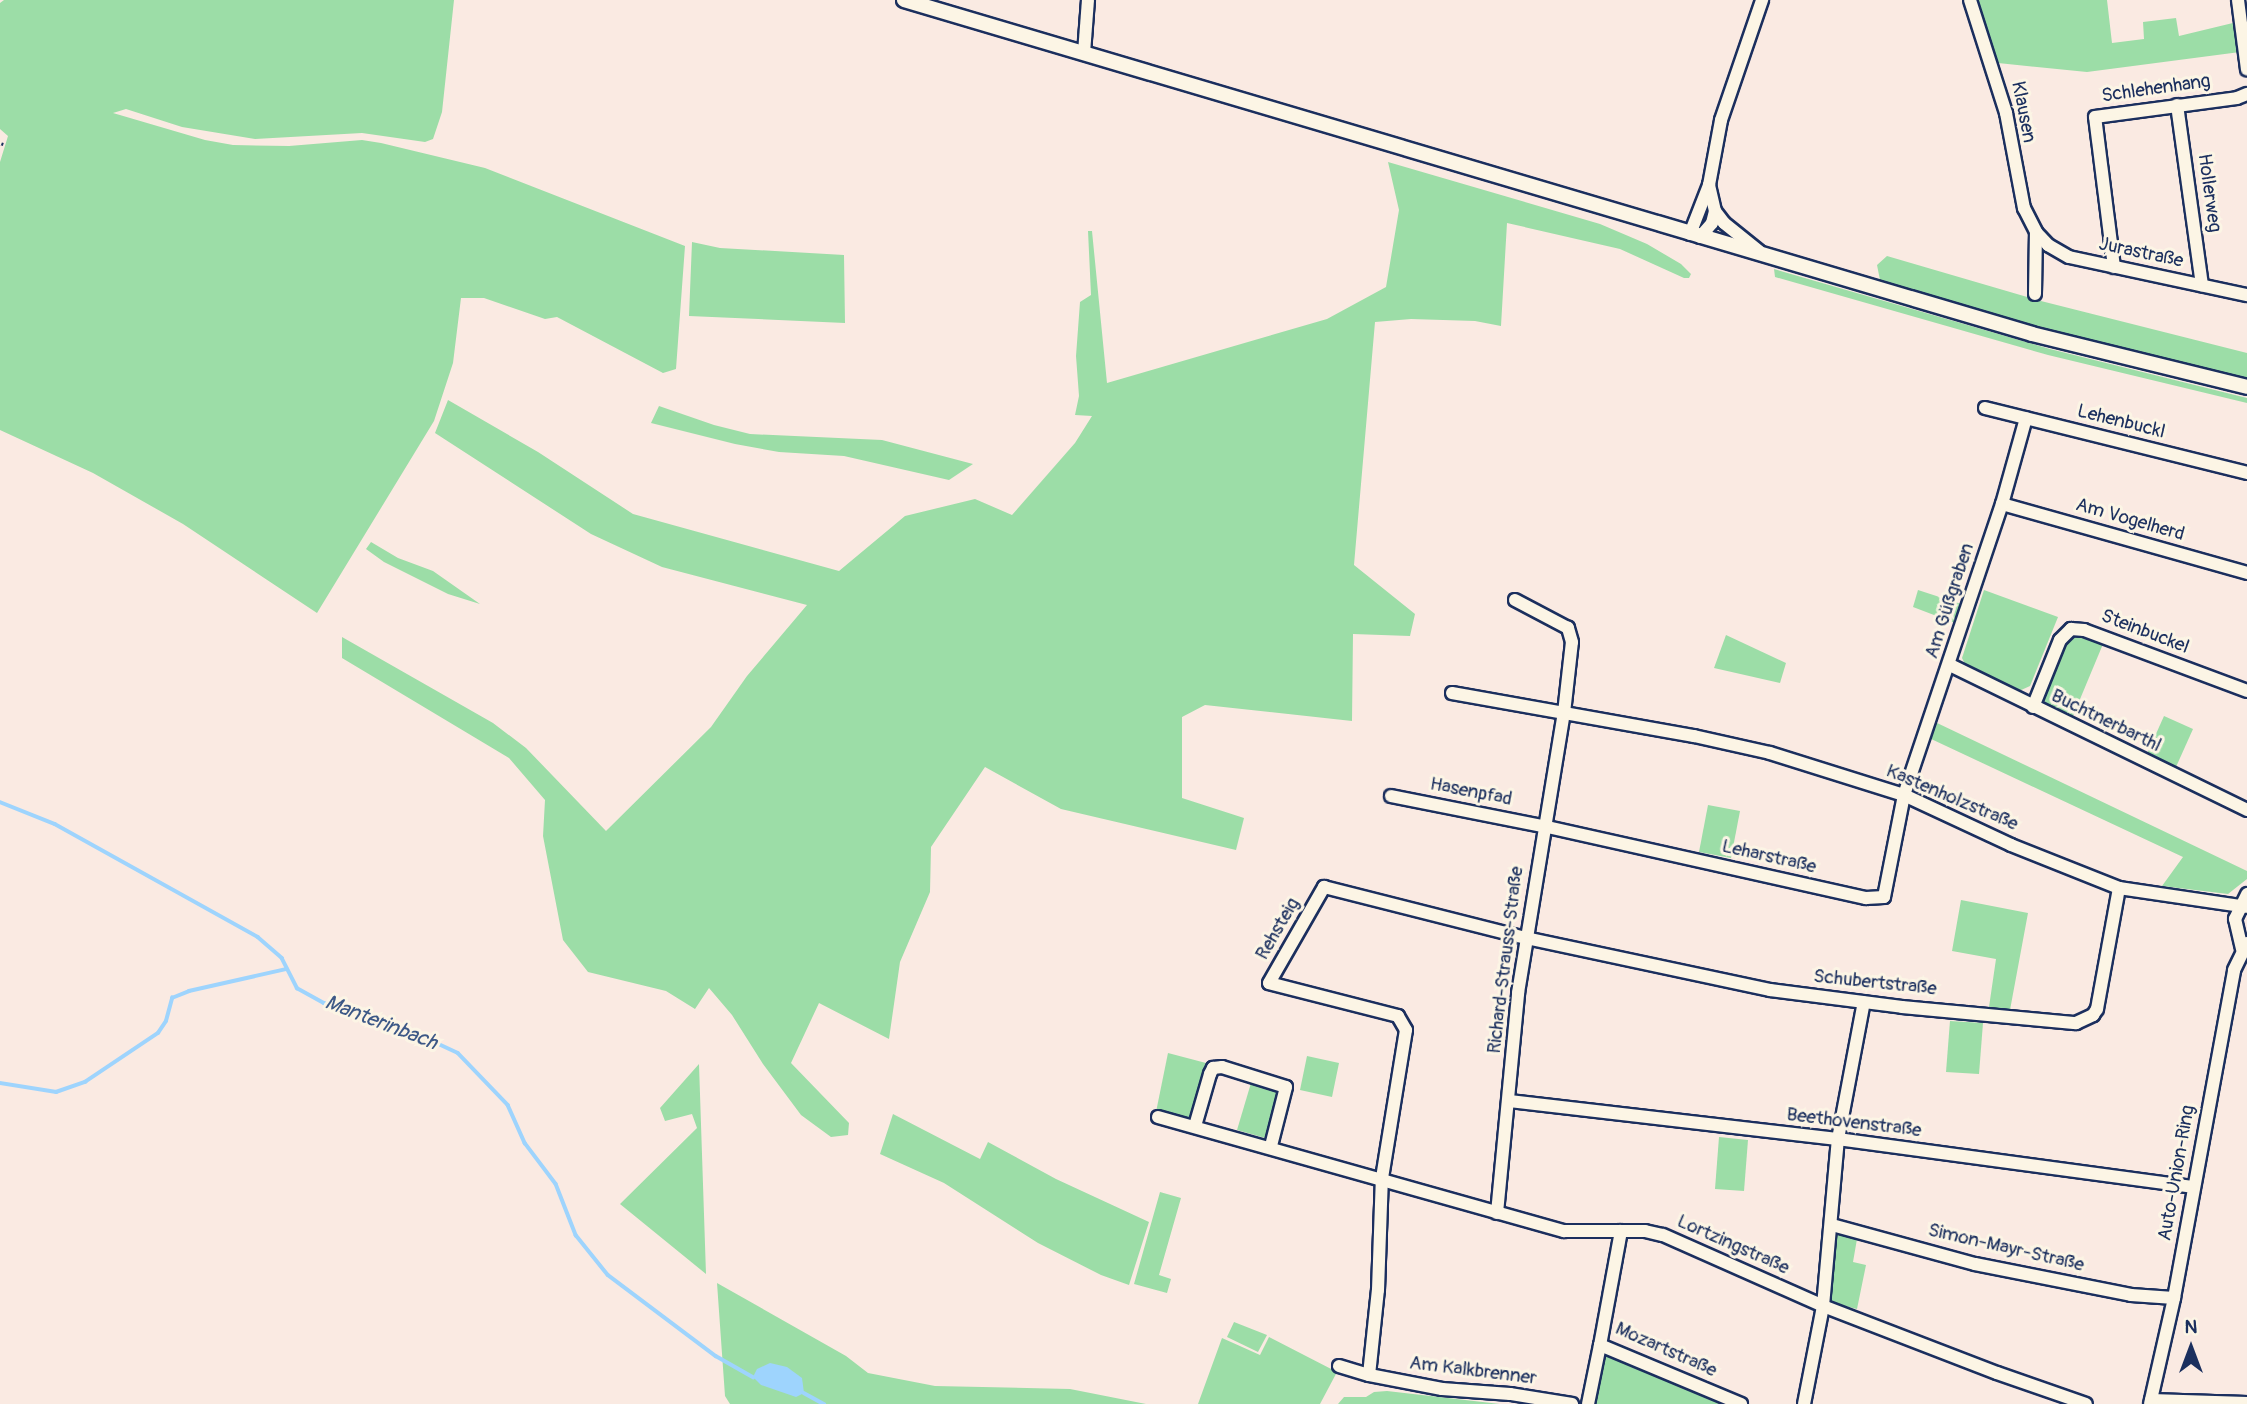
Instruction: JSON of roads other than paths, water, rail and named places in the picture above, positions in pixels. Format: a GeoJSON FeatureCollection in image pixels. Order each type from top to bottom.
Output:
{"type":"FeatureCollection","features":[{"type":"Feature","properties":{"kind":"main road"},"geometry":{"type":"LineString","coordinates":[[904,0],[2032,334],[2247,387]]}},
{"type":"Feature","properties":{"kind":"street"},"geometry":{"type":"LineString","coordinates":[[1084,53],[1087,0]]}},
{"type":"Feature","properties":{"kind":"street"},"geometry":{"type":"LineString","coordinates":[[1695,235],[1709,185],[1721,120],[1762,0]]}},
{"type":"Feature","properties":{"kind":"street","name":"Klausen"},"geometry":{"type":"LineString","coordinates":[[1970,0],[2006,113],[2024,208],[2036,232]]}},
{"type":"Feature","properties":{"kind":"street"},"geometry":{"type":"LineString","coordinates":[[2238,0],[2247,69]]}},
{"type":"Feature","properties":{"kind":"street","name":"Schlehenhang"},"geometry":{"type":"LineString","coordinates":[[2114,267],[2095,117],[2237,98],[2247,94]]}},
{"type":"Feature","properties":{"kind":"street","name":"Hollerweg"},"geometry":{"type":"LineString","coordinates":[[2177,105],[2202,285]]}},
{"type":"Feature","properties":{"kind":"street"},"geometry":{"type":"LineString","coordinates":[[1695,235],[1712,223],[1715,211],[1709,185]]}},
{"type":"Feature","properties":{"kind":"street"},"geometry":{"type":"LineString","coordinates":[[1715,211],[1736,236],[1768,257]]}},
{"type":"Feature","properties":{"kind":"street"},"geometry":{"type":"LineString","coordinates":[[2035,294],[2036,232]]}},
{"type":"Feature","properties":{"kind":"street","name":"Jurastraße"},"geometry":{"type":"LineString","coordinates":[[2036,232],[2048,245],[2069,257],[2247,295]]}},
{"type":"Feature","properties":{"kind":"street","name":"Lehenbuckl"},"geometry":{"type":"LineString","coordinates":[[1985,408],[2247,473]]}},
{"type":"Feature","properties":{"kind":"street","name":"Am Güßgraben"},"geometry":{"type":"LineString","coordinates":[[1904,795],[1950,665],[2026,418]]}},
{"type":"Feature","properties":{"kind":"street","name":"Am Vogelherd"},"geometry":{"type":"LineString","coordinates":[[2002,503],[2247,573]]}},
{"type":"Feature","properties":{"kind":"street","name":"Richard-Strauss-Straße"},"geometry":{"type":"LineString","coordinates":[[1497,1213],[1518,993],[1543,826],[1564,713],[1572,642],[1568,628],[1515,600]]}},
{"type":"Feature","properties":{"kind":"street","name":"Steinbuckel"},"geometry":{"type":"LineString","coordinates":[[2033,707],[2060,640],[2071,629],[2084,630],[2247,691]]}},
{"type":"Feature","properties":{"kind":"street","name":"Buchtnerbarthl"},"geometry":{"type":"LineString","coordinates":[[1950,665],[2247,810]]}},
{"type":"Feature","properties":{"kind":"street","name":"Kastenholzstraße"},"geometry":{"type":"LineString","coordinates":[[1452,693],[1770,753],[1904,795],[2011,845],[2119,888],[2245,902]]}},
{"type":"Feature","properties":{"kind":"street","name":"Leharstraße"},"geometry":{"type":"LineString","coordinates":[[1543,826],[1877,900],[1884,897],[1887,888],[1904,795]]}},
{"type":"Feature","properties":{"kind":"street","name":"Hasenpfad"},"geometry":{"type":"LineString","coordinates":[[1391,796],[1543,826]]}},
{"type":"Feature","properties":{"kind":"street","name":"Rehsteig"},"geometry":{"type":"LineString","coordinates":[[1382,1178],[1406,1030],[1398,1016],[1269,983],[1324,887],[1526,938]]}},
{"type":"Feature","properties":{"kind":"street","name":"Schubertstraße"},"geometry":{"type":"LineString","coordinates":[[1526,938],[1770,990],[2076,1023],[2086,1020],[2097,1009],[2119,888]]}},
{"type":"Feature","properties":{"kind":"street","name":"Auto-Union-Ring"},"geometry":{"type":"LineString","coordinates":[[2151,1402],[2174,1298],[2234,970],[2244,946],[2235,919],[2245,902]]}},
{"type":"Feature","properties":{"kind":"street"},"geometry":{"type":"LineString","coordinates":[[1804,1404],[1823,1306],[1838,1139],[1864,1002]]}},
{"type":"Feature","properties":{"kind":"street"},"geometry":{"type":"LineString","coordinates":[[1195,1126],[1210,1074],[1213,1068],[1222,1067],[1286,1087],[1271,1146]]}},
{"type":"Feature","properties":{"kind":"street","name":"Beethovenstraße"},"geometry":{"type":"LineString","coordinates":[[1509,1101],[1838,1139],[2194,1187]]}},
{"type":"Feature","properties":{"kind":"street","name":"Lortzingstraße"},"geometry":{"type":"LineString","coordinates":[[1158,1117],[1271,1146],[1564,1231],[1621,1231],[1663,1235],[1823,1306],[2086,1404]]}},
{"type":"Feature","properties":{"kind":"street"},"geometry":{"type":"LineString","coordinates":[[1369,1375],[1378,1290],[1382,1178]]}},
{"type":"Feature","properties":{"kind":"street","name":"Simon-Mayr-Straße"},"geometry":{"type":"LineString","coordinates":[[1832,1225],[1975,1264],[2131,1295],[2174,1298]]}},
{"type":"Feature","properties":{"kind":"street","name":"Mozartstraße"},"geometry":{"type":"LineString","coordinates":[[1621,1231],[1600,1345],[1741,1404]]}},
{"type":"Feature","properties":{"kind":"street"},"geometry":{"type":"LineString","coordinates":[[1588,1404],[1600,1345]]}},
{"type":"Feature","properties":{"kind":"street","name":"Am Kalkbrenner"},"geometry":{"type":"LineString","coordinates":[[1339,1366],[1369,1375],[1442,1389],[1510,1394],[1573,1404]]}},
{"type":"Feature","properties":{"kind":"street"},"geometry":{"type":"LineString","coordinates":[[2151,1402],[2247,1403]]}},
{"type":"Feature","properties":{"kind":"water"},"geometry":{"type":"Polygon","coordinates":[[[770,1363],[787,1367],[802,1378],[804,1393],[796,1397],[761,1385],[753,1377],[757,1369],[770,1363]]]}},
{"type":"Feature","properties":{"kind":"waterway","name":"Manterinbach"},"geometry":{"type":"LineString","coordinates":[[0,802],[55,824],[258,937],[282,958],[297,988],[324,1003],[387,1020],[458,1053],[508,1105],[525,1143],[556,1184],[576,1235],[608,1275],[716,1356],[753,1377]]}},
{"type":"Feature","properties":{"kind":"waterway"},"geometry":{"type":"LineString","coordinates":[[0,1083],[56,1092],[85,1082],[158,1033],[166,1021],[172,998],[189,991],[287,969]]}},
{"type":"Feature","properties":{"kind":"waterway","name":"Manterinbach"},"geometry":{"type":"LineString","coordinates":[[804,1393],[824,1404]]}}]}
